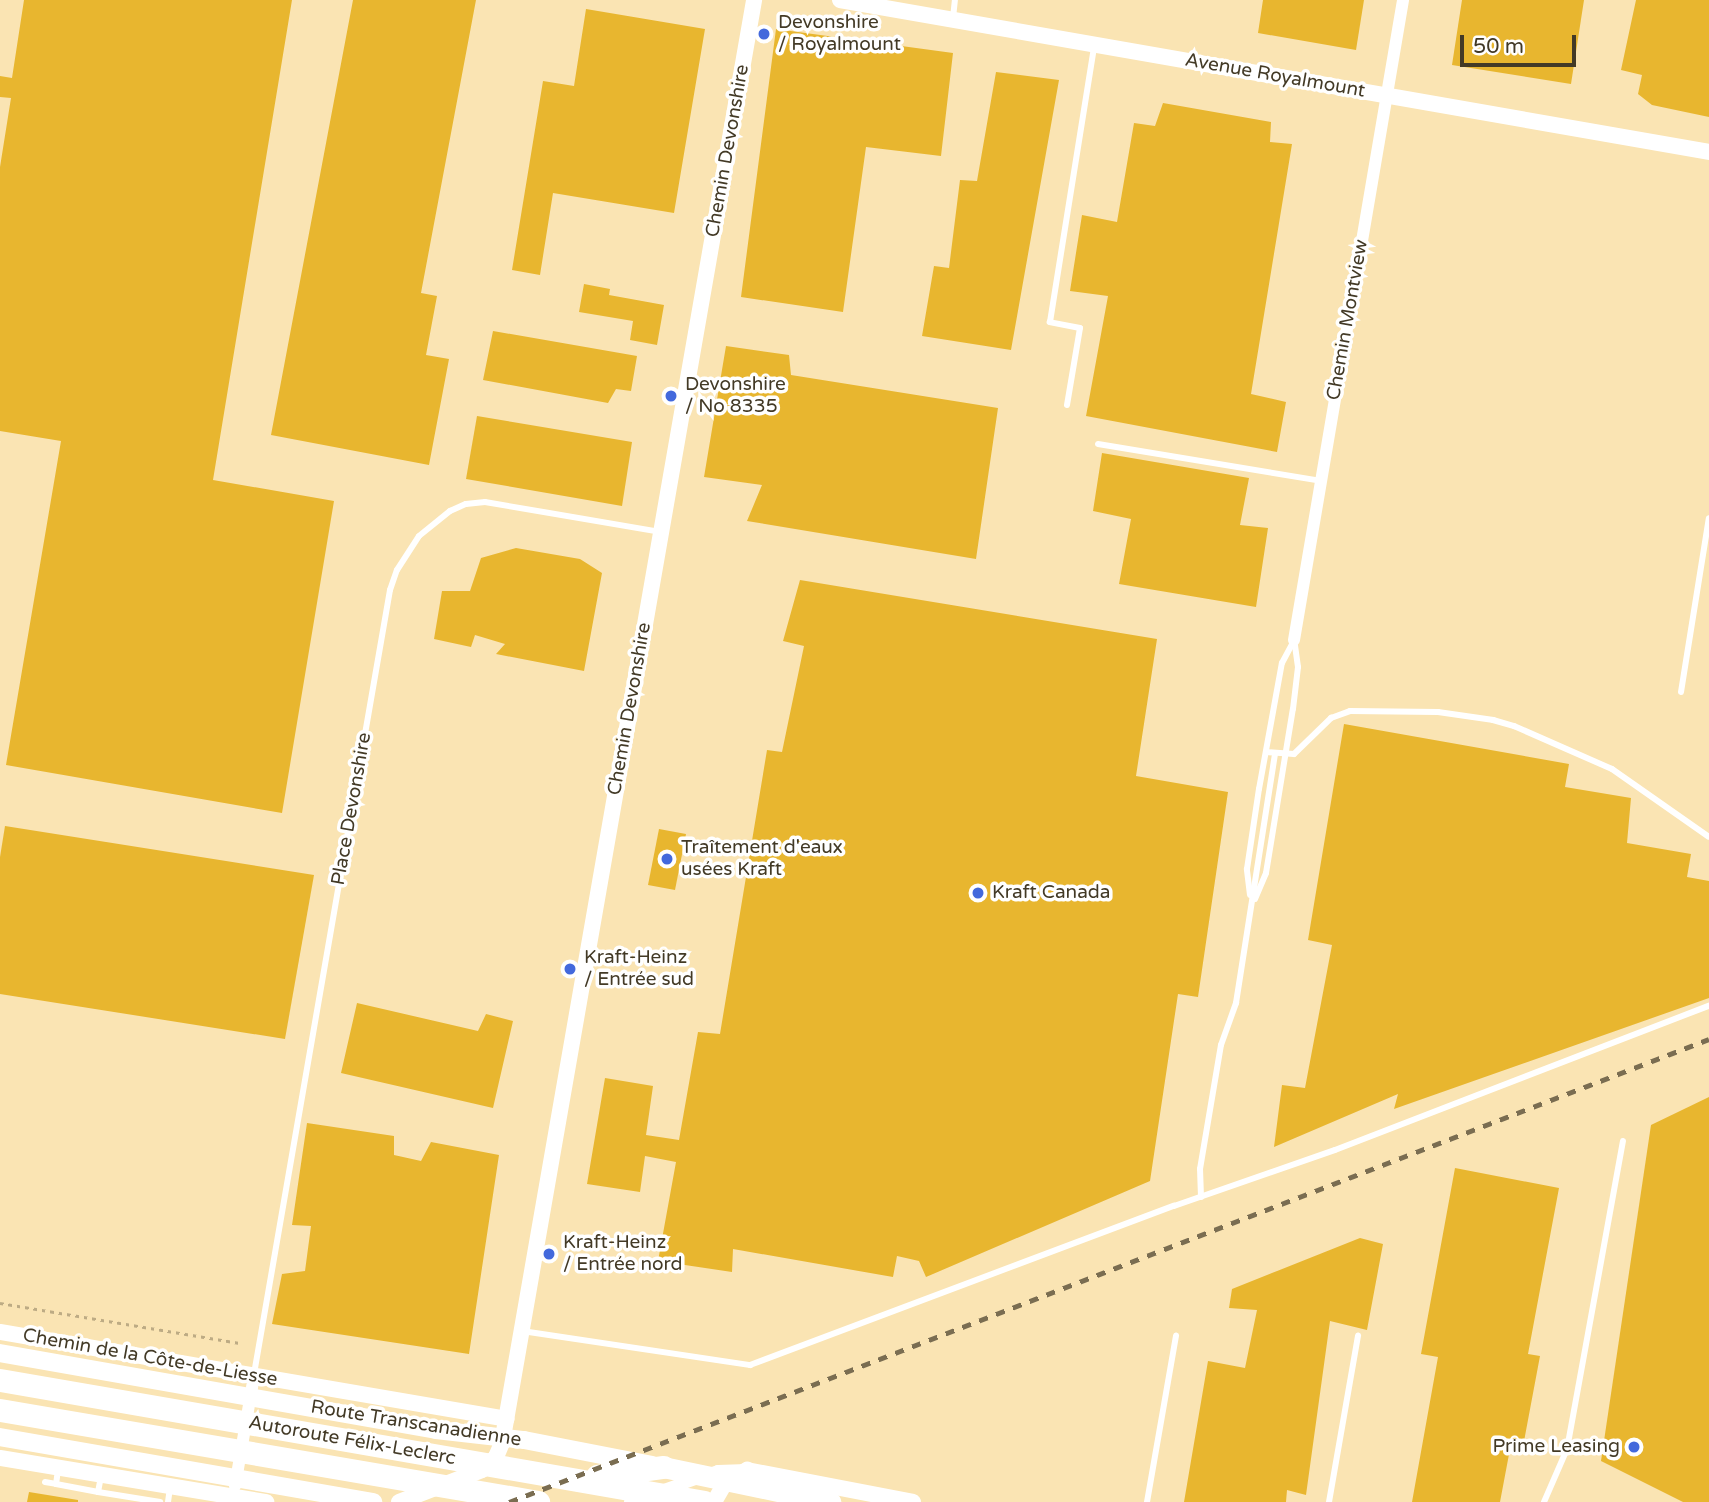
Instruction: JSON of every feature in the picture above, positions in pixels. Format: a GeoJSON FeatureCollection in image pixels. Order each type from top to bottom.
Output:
{"type":"FeatureCollection","features":[{"type":"Feature","properties":{"kind":"highway","name":"Autoroute Félix-Leclerc"},"geometry":{"type":"LineString","coordinates":[[0,1381],[704,1502]]}},
{"type":"Feature","properties":{"kind":"highway","name":"Autoroute Félix-Leclerc"},"geometry":{"type":"LineString","coordinates":[[0,1410],[538,1502]]}},
{"type":"Feature","properties":{"kind":"highway"},"geometry":{"type":"LineString","coordinates":[[571,1479],[663,1467]]}},
{"type":"Feature","properties":{"kind":"main road","name":"Route Transcanadienne"},"geometry":{"type":"LineString","coordinates":[[0,1353],[436,1430],[524,1440],[830,1502]]}},
{"type":"Feature","properties":{"kind":"main road"},"geometry":{"type":"LineString","coordinates":[[4,1438],[373,1502]]}},
{"type":"Feature","properties":{"kind":"street","name":"Chemin Devonshire"},"geometry":{"type":"LineString","coordinates":[[399,1502],[491,1465],[499,1451],[507,1419],[754,0]]}},
{"type":"Feature","properties":{"kind":"street","name":"Avenue Royalmount"},"geometry":{"type":"LineString","coordinates":[[840,0],[1709,152]]}},
{"type":"Feature","properties":{"kind":"street","name":"Chemin Montview"},"geometry":{"type":"LineString","coordinates":[[1294,640],[1403,0]]}},
{"type":"Feature","properties":{"kind":"street","name":"Chemin de la Côte-de-Liesse"},"geometry":{"type":"LineString","coordinates":[[0,1332],[507,1419]]}},
{"type":"Feature","properties":{"kind":"street"},"geometry":{"type":"LineString","coordinates":[[234,1497],[254,1376]]}},
{"type":"Feature","properties":{"kind":"street"},"geometry":{"type":"LineString","coordinates":[[0,1458],[57,1476],[101,1474],[170,1494],[234,1497],[266,1502]]}},
{"type":"Feature","properties":{"kind":"street"},"geometry":{"type":"LineString","coordinates":[[714,1502],[728,1480],[747,1470]]}},
{"type":"Feature","properties":{"kind":"street"},"geometry":{"type":"LineString","coordinates":[[630,1502],[718,1471],[747,1470],[913,1502]]}},
{"type":"Feature","properties":{"kind":"lane"},"geometry":{"type":"LineString","coordinates":[[953,20],[956,0]]}},
{"type":"Feature","properties":{"kind":"lane"},"geometry":{"type":"LineString","coordinates":[[1067,405],[1080,328],[1050,322],[1094,45]]}},
{"type":"Feature","properties":{"kind":"lane"},"geometry":{"type":"LineString","coordinates":[[1098,444],[1321,481]]}},
{"type":"Feature","properties":{"kind":"lane","name":"Place Devonshire"},"geometry":{"type":"LineString","coordinates":[[254,1376],[390,590],[397,570],[419,536],[450,511],[466,504],[485,502],[661,532]]}},
{"type":"Feature","properties":{"kind":"lane"},"geometry":{"type":"LineString","coordinates":[[1681,692],[1709,518]]}},
{"type":"Feature","properties":{"kind":"lane"},"geometry":{"type":"LineString","coordinates":[[1251,907],[1247,869],[1282,663],[1294,640]]}},
{"type":"Feature","properties":{"kind":"lane"},"geometry":{"type":"LineString","coordinates":[[1251,907],[1266,873],[1298,667],[1294,640]]}},
{"type":"Feature","properties":{"kind":"lane"},"geometry":{"type":"LineString","coordinates":[[1266,752],[1285,755],[1299,750],[1331,718],[1350,711],[1438,712],[1493,720],[1514,726],[1612,769],[1709,837]]}},
{"type":"Feature","properties":{"kind":"lane"},"geometry":{"type":"LineString","coordinates":[[1201,1197],[1199,1180],[1221,1045],[1236,1003],[1275,754]]}},
{"type":"Feature","properties":{"kind":"lane"},"geometry":{"type":"LineString","coordinates":[[522,1331],[750,1365],[1201,1197],[1335,1150],[1709,1006]]}},
{"type":"Feature","properties":{"kind":"lane"},"geometry":{"type":"LineString","coordinates":[[1544,1502],[1567,1449],[1623,1141]]}},
{"type":"Feature","properties":{"kind":"lane"},"geometry":{"type":"LineString","coordinates":[[1329,1502],[1358,1335]]}},
{"type":"Feature","properties":{"kind":"lane"},"geometry":{"type":"LineString","coordinates":[[1147,1502],[1176,1336]]}},
{"type":"Feature","properties":{"kind":"lane"},"geometry":{"type":"LineString","coordinates":[[99,1492],[101,1474]]}},
{"type":"Feature","properties":{"kind":"lane"},"geometry":{"type":"LineString","coordinates":[[45,1482],[57,1476],[99,1492],[160,1502]]}},
{"type":"Feature","properties":{"kind":"path","name":"Chemin de la Côte-de-Liesse"},"geometry":{"type":"LineString","coordinates":[[0,1303],[240,1343]]}},
{"type":"Feature","properties":{"kind":"building"},"geometry":{"type":"Polygon","coordinates":[[[24,0],[292,0],[213,480],[334,501],[282,813],[6,765],[61,441],[0,431],[0,167],[11,98],[0,97],[0,76],[12,78],[24,0]]]}},
{"type":"Feature","properties":{"kind":"building"},"geometry":{"type":"Polygon","coordinates":[[[353,0],[476,0],[421,293],[437,296],[426,355],[449,359],[429,465],[271,435],[353,0]]]}},
{"type":"Feature","properties":{"kind":"building"},"geometry":{"type":"Polygon","coordinates":[[[1263,0],[1364,0],[1356,50],[1258,33],[1263,0]]]}},
{"type":"Feature","properties":{"kind":"building"},"geometry":{"type":"Polygon","coordinates":[[[1462,0],[1584,0],[1571,84],[1452,65],[1462,0]]]}},
{"type":"Feature","properties":{"kind":"building"},"geometry":{"type":"Polygon","coordinates":[[[1636,0],[1709,0],[1709,117],[1652,105],[1638,94],[1642,75],[1621,70],[1636,0]]]}},
{"type":"Feature","properties":{"kind":"building"},"geometry":{"type":"Polygon","coordinates":[[[586,9],[705,29],[674,213],[553,193],[540,275],[512,270],[543,81],[574,86],[586,9]]]}},
{"type":"Feature","properties":{"kind":"building"},"geometry":{"type":"Polygon","coordinates":[[[776,29],[953,53],[941,156],[866,147],[843,312],[741,297],[776,29]]]}},
{"type":"Feature","properties":{"kind":"building"},"geometry":{"type":"Polygon","coordinates":[[[996,72],[1059,80],[1011,350],[922,336],[934,266],[949,268],[960,180],[977,181],[996,72]]]}},
{"type":"Feature","properties":{"kind":"building"},"geometry":{"type":"Polygon","coordinates":[[[1163,103],[1271,122],[1270,142],[1292,144],[1251,394],[1286,402],[1277,452],[1086,416],[1108,296],[1070,291],[1082,215],[1117,222],[1134,123],[1155,126],[1163,103]]]}},
{"type":"Feature","properties":{"kind":"building"},"geometry":{"type":"Polygon","coordinates":[[[584,284],[610,289],[609,295],[664,305],[657,345],[630,340],[633,321],[579,312],[584,284]]]}},
{"type":"Feature","properties":{"kind":"building"},"geometry":{"type":"Polygon","coordinates":[[[493,331],[637,356],[631,391],[616,389],[608,403],[483,380],[493,331]]]}},
{"type":"Feature","properties":{"kind":"building"},"geometry":{"type":"Polygon","coordinates":[[[726,346],[789,355],[791,375],[998,408],[976,559],[747,521],[762,485],[704,477],[726,346]]]}},
{"type":"Feature","properties":{"kind":"building"},"geometry":{"type":"Polygon","coordinates":[[[477,416],[632,442],[622,506],[466,479],[477,416]]]}},
{"type":"Feature","properties":{"kind":"building"},"geometry":{"type":"Polygon","coordinates":[[[1102,453],[1249,478],[1240,525],[1268,528],[1256,607],[1119,584],[1131,519],[1093,511],[1102,453]]]}},
{"type":"Feature","properties":{"kind":"building"},"geometry":{"type":"Polygon","coordinates":[[[516,548],[580,559],[602,573],[584,671],[496,654],[505,644],[475,635],[471,647],[434,639],[442,591],[470,591],[481,558],[516,548]]]}},
{"type":"Feature","properties":{"kind":"building","name":"Kraft Canada"},"geometry":{"type":"Polygon","coordinates":[[[800,580],[1157,639],[1136,776],[1228,792],[1198,997],[1178,994],[1150,1181],[926,1277],[919,1261],[897,1256],[893,1277],[733,1249],[732,1272],[658,1261],[676,1162],[645,1156],[640,1192],[587,1184],[605,1078],[653,1086],[646,1135],[679,1140],[698,1032],[720,1034],[767,750],[782,752],[804,646],[783,641],[800,580]]]}},
{"type":"Feature","properties":{"kind":"building"},"geometry":{"type":"Polygon","coordinates":[[[1344,724],[1569,764],[1565,787],[1631,798],[1627,843],[1691,854],[1687,877],[1709,881],[1709,998],[1394,1109],[1398,1094],[1274,1147],[1282,1085],[1305,1088],[1332,945],[1308,940],[1344,724]]]}},
{"type":"Feature","properties":{"kind":"building"},"geometry":{"type":"Polygon","coordinates":[[[5,826],[314,875],[285,1039],[0,994],[0,857],[5,826]]]}},
{"type":"Feature","properties":{"kind":"building","name":"Traîtement d'eaux usées Kraft"},"geometry":{"type":"Polygon","coordinates":[[[659,829],[686,834],[675,890],[648,885],[659,829]]]}},
{"type":"Feature","properties":{"kind":"building"},"geometry":{"type":"Polygon","coordinates":[[[357,1003],[478,1031],[486,1014],[513,1021],[493,1108],[341,1073],[357,1003]]]}},
{"type":"Feature","properties":{"kind":"building"},"geometry":{"type":"Polygon","coordinates":[[[1709,1097],[1709,1502],[1683,1502],[1601,1461],[1651,1125],[1709,1097]]]}},
{"type":"Feature","properties":{"kind":"building"},"geometry":{"type":"Polygon","coordinates":[[[307,1123],[394,1136],[394,1155],[421,1161],[431,1142],[499,1155],[469,1354],[272,1324],[282,1274],[305,1271],[311,1226],[292,1225],[307,1123]]]}},
{"type":"Feature","properties":{"kind":"building"},"geometry":{"type":"Polygon","coordinates":[[[1455,1168],[1559,1188],[1528,1354],[1540,1356],[1522,1452],[1510,1449],[1500,1502],[1412,1502],[1438,1357],[1421,1354],[1455,1168]]]}},
{"type":"Feature","properties":{"kind":"building"},"geometry":{"type":"Polygon","coordinates":[[[1360,1238],[1383,1244],[1367,1330],[1330,1321],[1306,1495],[1287,1490],[1286,1502],[1184,1502],[1208,1361],[1245,1368],[1257,1310],[1229,1308],[1232,1289],[1360,1238]]]}},
{"type":"Feature","properties":{"kind":"building"},"geometry":{"type":"Polygon","coordinates":[[[29,1492],[78,1500],[78,1502],[27,1502],[29,1492]]]}},
{"type":"Feature","properties":{"kind":"railway"},"geometry":{"type":"LineString","coordinates":[[509,1502],[1709,1039]]}},
{"type":"Feature","properties":{"kind":"place","name":"Devonshire / Royalmount"},"geometry":{"type":"Point","coordinates":[764,34]}},
{"type":"Feature","properties":{"kind":"place","name":"Devonshire / No 8335"},"geometry":{"type":"Point","coordinates":[671,396]}},
{"type":"Feature","properties":{"kind":"place","name":"Traîtement d'eaux usées Kraft"},"geometry":{"type":"Point","coordinates":[667,859]}},
{"type":"Feature","properties":{"kind":"place","name":"Kraft Canada"},"geometry":{"type":"Point","coordinates":[978,893]}},
{"type":"Feature","properties":{"kind":"place","name":"Kraft-Heinz / Entrée sud"},"geometry":{"type":"Point","coordinates":[570,969]}},
{"type":"Feature","properties":{"kind":"place","name":"Kraft-Heinz / Entrée nord"},"geometry":{"type":"Point","coordinates":[549,1254]}},
{"type":"Feature","properties":{"kind":"place","name":"Prime Leasing"},"geometry":{"type":"Point","coordinates":[1634,1447]}}]}
